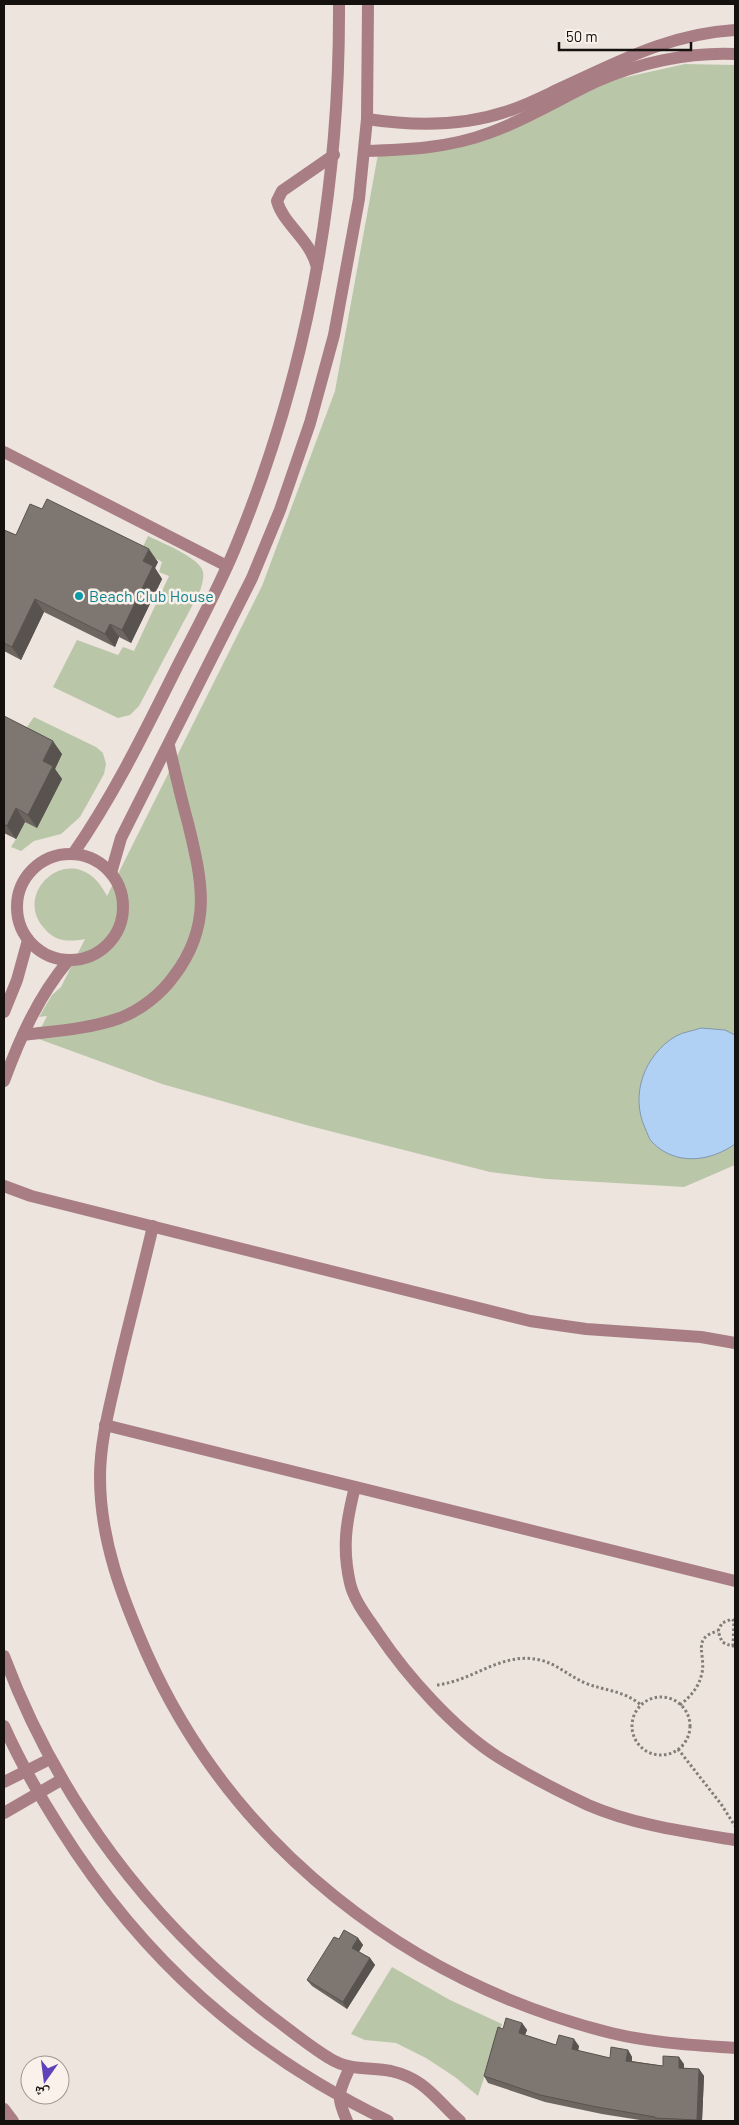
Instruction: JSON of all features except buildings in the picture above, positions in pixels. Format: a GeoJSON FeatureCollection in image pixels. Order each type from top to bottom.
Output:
{"type":"FeatureCollection","features":[{"type":"Feature","properties":{"kind":"street"},"geometry":{"type":"LineString","coordinates":[[73,854],[104,809],[124,773],[227,566],[255,499],[285,409],[300,354],[318,271],[334,155],[339,73],[339,4]]}},
{"type":"Feature","properties":{"kind":"street"},"geometry":{"type":"LineString","coordinates":[[112,873],[121,838],[252,578],[296,467],[323,379],[352,245],[365,151],[368,4]]}},
{"type":"Feature","properties":{"kind":"street"},"geometry":{"type":"LineString","coordinates":[[365,151],[406,150],[446,144],[486,134],[524,120],[593,78],[655,46],[683,37],[735,30]]}},
{"type":"Feature","properties":{"kind":"street"},"geometry":{"type":"LineString","coordinates":[[367,119],[422,125],[450,124],[505,112],[593,78],[684,56],[714,53],[735,54]]}},
{"type":"Feature","properties":{"kind":"street"},"geometry":{"type":"LineString","coordinates":[[318,271],[311,250],[281,211],[277,201],[282,190],[334,155]]}},
{"type":"Feature","properties":{"kind":"street"},"geometry":{"type":"LineString","coordinates":[[4,452],[227,566]]}},
{"type":"Feature","properties":{"kind":"street"},"geometry":{"type":"LineString","coordinates":[[23,1035],[96,1025],[122,1017],[146,1004],[166,986],[183,965],[194,940],[201,914],[201,887],[169,746]]}},
{"type":"Feature","properties":{"kind":"street"},"geometry":{"type":"LineString","coordinates":[[73,854],[88,857],[101,863],[112,873],[119,885],[124,911],[121,925],[115,937],[106,947],[95,955],[82,960],[68,961],[53,958],[39,951],[28,940],[21,928],[17,915],[17,902],[20,889],[26,877],[35,867],[46,859],[73,854]]}},
{"type":"Feature","properties":{"kind":"street"},"geometry":{"type":"LineString","coordinates":[[4,1012],[17,980],[28,940]]}},
{"type":"Feature","properties":{"kind":"street"},"geometry":{"type":"LineString","coordinates":[[4,1081],[23,1035],[44,993],[68,961]]}},
{"type":"Feature","properties":{"kind":"street"},"geometry":{"type":"LineString","coordinates":[[4,1186],[31,1196],[530,1321],[586,1329],[701,1337],[735,1343]]}},
{"type":"Feature","properties":{"kind":"street"},"geometry":{"type":"LineString","coordinates":[[153,1226],[105,1425],[100,1476],[104,1528],[116,1578],[134,1625],[158,1677],[186,1728],[218,1775],[254,1820],[294,1861],[337,1899],[383,1933],[432,1963],[490,1993],[551,2016],[614,2033],[678,2044],[735,2048]]}},
{"type":"Feature","properties":{"kind":"street"},"geometry":{"type":"LineString","coordinates":[[105,1425],[735,1581]]}},
{"type":"Feature","properties":{"kind":"street"},"geometry":{"type":"LineString","coordinates":[[355,1487],[346,1520],[344,1553],[350,1586],[365,1614],[385,1643],[418,1684],[455,1722],[497,1756],[542,1782],[590,1806],[639,1821],[691,1833],[735,1840]]}},
{"type":"Feature","properties":{"kind":"street"},"geometry":{"type":"LineString","coordinates":[[4,1656],[31,1722],[61,1780],[101,1841],[142,1894],[188,1944],[238,1990],[329,2059],[350,2067],[391,2071],[414,2080],[435,2094],[460,2121]]}},
{"type":"Feature","properties":{"kind":"street"},"geometry":{"type":"LineString","coordinates":[[4,1726],[38,1793],[79,1858],[120,1915],[168,1968],[220,2016],[277,2059],[388,2121]]}},
{"type":"Feature","properties":{"kind":"street"},"geometry":{"type":"LineString","coordinates":[[4,1782],[50,1759]]}},
{"type":"Feature","properties":{"kind":"street"},"geometry":{"type":"LineString","coordinates":[[4,1813],[61,1780]]}},
{"type":"Feature","properties":{"kind":"street"},"geometry":{"type":"LineString","coordinates":[[347,2121],[341,2109],[338,2094],[350,2067]]}},
{"type":"Feature","properties":{"kind":"street"},"geometry":{"type":"LineString","coordinates":[[4,2109],[13,2121]]}},
{"type":"Feature","properties":{"kind":"path"},"geometry":{"type":"LineString","coordinates":[[734,1619],[734,1646],[722,1642],[718,1631],[722,1622],[734,1619]]}},
{"type":"Feature","properties":{"kind":"path"},"geometry":{"type":"LineString","coordinates":[[680,1705],[692,1694],[700,1681],[703,1671],[702,1644],[705,1637],[710,1633],[718,1631]]}},
{"type":"Feature","properties":{"kind":"path"},"geometry":{"type":"LineString","coordinates":[[418,1684],[446,1684],[506,1661],[522,1658],[539,1660],[554,1665],[582,1681],[622,1692],[641,1705]]}},
{"type":"Feature","properties":{"kind":"path"},"geometry":{"type":"LineString","coordinates":[[656,1698],[673,1700],[680,1705],[686,1711],[690,1728],[688,1736],[678,1750],[663,1755],[655,1755],[641,1748],[633,1734],[632,1726],[633,1718],[641,1705],[656,1698]]}},
{"type":"Feature","properties":{"kind":"path"},"geometry":{"type":"LineString","coordinates":[[678,1750],[735,1827]]}},
{"type":"Feature","properties":{"kind":"green space"},"geometry":{"type":"Polygon","coordinates":[[[685,64],[735,65],[735,1165],[684,1187],[547,1179],[490,1172],[306,1125],[162,1084],[36,1038],[47,1016],[39,1017],[52,995],[61,987],[85,939],[63,940],[48,933],[36,913],[35,899],[41,885],[51,875],[64,869],[79,870],[94,878],[107,896],[262,586],[335,391],[378,154],[437,146],[613,80],[685,64]]]}},
{"type":"Feature","properties":{"kind":"green space"},"geometry":{"type":"Polygon","coordinates":[[[148,536],[195,561],[203,572],[203,582],[139,706],[130,715],[118,718],[53,687],[77,640],[118,655],[123,647],[134,651],[169,576],[159,572],[162,562],[141,551],[148,536]]]}},
{"type":"Feature","properties":{"kind":"green space"},"geometry":{"type":"Polygon","coordinates":[[[34,717],[96,747],[103,753],[106,764],[104,774],[80,817],[61,834],[34,841],[21,851],[11,847],[16,839],[22,734],[34,717]]]}},
{"type":"Feature","properties":{"kind":"green space"},"geometry":{"type":"Polygon","coordinates":[[[392,1967],[450,2000],[502,2024],[478,2096],[455,2077],[426,2058],[396,2043],[365,2040],[351,2034],[392,1967]]]}},
{"type":"Feature","properties":{"kind":"water"},"geometry":{"type":"Polygon","coordinates":[[[701,1028],[725,1030],[735,1035],[735,1144],[715,1155],[704,1158],[682,1158],[661,1150],[650,1139],[641,1115],[640,1089],[648,1065],[665,1044],[676,1036],[701,1028]]]}},
{"type":"Feature","properties":{"kind":"place","name":"Beach Club House"},"geometry":{"type":"Point","coordinates":[79,596]}}]}
